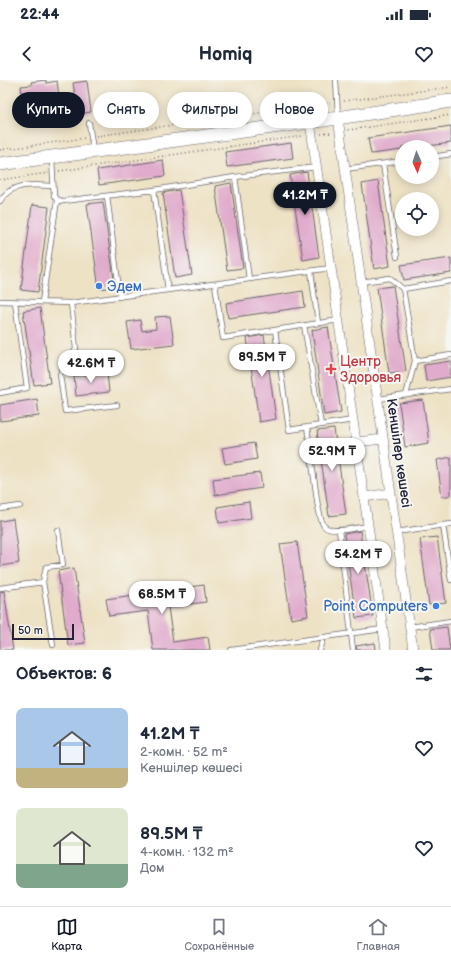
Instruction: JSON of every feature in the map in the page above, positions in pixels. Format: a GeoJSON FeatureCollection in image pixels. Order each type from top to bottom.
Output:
{"type":"FeatureCollection","features":[{"type":"Feature","properties":{"kind":"street"},"geometry":{"type":"LineString","coordinates":[[328,119],[451,101]]}},
{"type":"Feature","properties":{"kind":"street","name":"Кеншілер көшесі"},"geometry":{"type":"LineString","coordinates":[[338,118],[413,650]]}},
{"type":"Feature","properties":{"kind":"street"},"geometry":{"type":"LineString","coordinates":[[0,164],[267,128]]}},
{"type":"Feature","properties":{"kind":"street"},"geometry":{"type":"LineString","coordinates":[[311,128],[318,167],[331,268],[386,650]]}},
{"type":"Feature","properties":{"kind":"street"},"geometry":{"type":"LineString","coordinates":[[357,442],[383,439]]}},
{"type":"Feature","properties":{"kind":"street"},"geometry":{"type":"LineString","coordinates":[[365,497],[391,493]]}},
{"type":"Feature","properties":{"kind":"lane"},"geometry":{"type":"LineString","coordinates":[[336,80],[338,118]]}},
{"type":"Feature","properties":{"kind":"lane"},"geometry":{"type":"LineString","coordinates":[[89,123],[93,152]]}},
{"type":"Feature","properties":{"kind":"lane"},"geometry":{"type":"LineString","coordinates":[[439,156],[451,154]]}},
{"type":"Feature","properties":{"kind":"lane"},"geometry":{"type":"LineString","coordinates":[[42,302],[57,200],[54,196],[52,157]]}},
{"type":"Feature","properties":{"kind":"lane"},"geometry":{"type":"LineString","coordinates":[[345,169],[395,162]]}},
{"type":"Feature","properties":{"kind":"lane"},"geometry":{"type":"LineString","coordinates":[[383,164],[397,257]]}},
{"type":"Feature","properties":{"kind":"lane"},"geometry":{"type":"LineString","coordinates":[[57,200],[63,201],[107,196],[235,177],[318,167]]}},
{"type":"Feature","properties":{"kind":"lane"},"geometry":{"type":"LineString","coordinates":[[235,177],[249,279]]}},
{"type":"Feature","properties":{"kind":"lane"},"geometry":{"type":"LineString","coordinates":[[0,201],[3,195],[12,188],[22,186],[53,186]]}},
{"type":"Feature","properties":{"kind":"lane"},"geometry":{"type":"LineString","coordinates":[[154,190],[168,290]]}},
{"type":"Feature","properties":{"kind":"lane"},"geometry":{"type":"LineString","coordinates":[[107,196],[120,296]]}},
{"type":"Feature","properties":{"kind":"lane"},"geometry":{"type":"LineString","coordinates":[[0,301],[71,303],[331,268]]}},
{"type":"Feature","properties":{"kind":"lane"},"geometry":{"type":"LineString","coordinates":[[311,271],[318,323]]}},
{"type":"Feature","properties":{"kind":"lane"},"geometry":{"type":"LineString","coordinates":[[361,282],[390,278],[403,289],[415,361],[406,395]]}},
{"type":"Feature","properties":{"kind":"lane"},"geometry":{"type":"LineString","coordinates":[[403,289],[451,281]]}},
{"type":"Feature","properties":{"kind":"lane"},"geometry":{"type":"LineString","coordinates":[[216,284],[223,338],[339,320]]}},
{"type":"Feature","properties":{"kind":"lane"},"geometry":{"type":"LineString","coordinates":[[0,393],[28,388],[16,302]]}},
{"type":"Feature","properties":{"kind":"lane"},"geometry":{"type":"LineString","coordinates":[[71,303],[76,349],[60,374],[64,411],[117,404]]}},
{"type":"Feature","properties":{"kind":"lane"},"geometry":{"type":"LineString","coordinates":[[304,325],[321,425]]}},
{"type":"Feature","properties":{"kind":"lane"},"geometry":{"type":"LineString","coordinates":[[275,330],[289,430],[354,420]]}},
{"type":"Feature","properties":{"kind":"lane"},"geometry":{"type":"LineString","coordinates":[[415,361],[451,355]]}},
{"type":"Feature","properties":{"kind":"lane"},"geometry":{"type":"LineString","coordinates":[[378,399],[451,389]]}},
{"type":"Feature","properties":{"kind":"lane"},"geometry":{"type":"LineString","coordinates":[[307,427],[321,518],[324,526],[327,529],[339,530],[369,526]]}},
{"type":"Feature","properties":{"kind":"lane"},"geometry":{"type":"LineString","coordinates":[[0,509],[20,506]]}},
{"type":"Feature","properties":{"kind":"lane"},"geometry":{"type":"LineString","coordinates":[[396,532],[451,524]]}},
{"type":"Feature","properties":{"kind":"lane"},"geometry":{"type":"LineString","coordinates":[[443,525],[451,580]]}},
{"type":"Feature","properties":{"kind":"lane"},"geometry":{"type":"LineString","coordinates":[[53,645],[44,582],[46,567],[63,565],[58,530]]}},
{"type":"Feature","properties":{"kind":"lane"},"geometry":{"type":"LineString","coordinates":[[339,530],[353,650]]}},
{"type":"Feature","properties":{"kind":"lane"},"geometry":{"type":"LineString","coordinates":[[0,588],[44,582]]}},
{"type":"Feature","properties":{"kind":"lane"},"geometry":{"type":"LineString","coordinates":[[410,627],[451,621]]}},
{"type":"Feature","properties":{"kind":"lane"},"geometry":{"type":"LineString","coordinates":[[231,650],[383,629]]}},
{"type":"Feature","properties":{"kind":"lane"},"geometry":{"type":"LineString","coordinates":[[320,650],[324,638]]}},
{"type":"Feature","properties":{"kind":"path"},"geometry":{"type":"LineString","coordinates":[[0,150],[451,87]]}},
{"type":"Feature","properties":{"kind":"path"},"geometry":{"type":"LineString","coordinates":[[0,180],[451,115]]}},
{"type":"Feature","properties":{"kind":"building"},"geometry":{"type":"Polygon","coordinates":[[[46,80],[46,83],[57,81],[58,92],[22,92],[21,86],[32,85],[31,82],[46,80]]]}},
{"type":"Feature","properties":{"kind":"building"},"geometry":{"type":"Polygon","coordinates":[[[87,81],[91,112],[85,113],[85,92],[74,92],[73,83],[87,81]]]}},
{"type":"Feature","properties":{"kind":"building"},"geometry":{"type":"Polygon","coordinates":[[[451,126],[451,143],[439,145],[439,140],[395,140],[395,151],[371,154],[368,138],[451,126]]]}},
{"type":"Feature","properties":{"kind":"building"},"geometry":{"type":"Polygon","coordinates":[[[291,143],[293,158],[227,167],[225,152],[291,143]]]}},
{"type":"Feature","properties":{"kind":"building"},"geometry":{"type":"Polygon","coordinates":[[[163,160],[165,176],[99,185],[97,170],[163,160]]]}},
{"type":"Feature","properties":{"kind":"building"},"geometry":{"type":"Polygon","coordinates":[[[307,172],[319,257],[303,260],[290,175],[307,172]]]}},
{"type":"Feature","properties":{"kind":"building"},"geometry":{"type":"Polygon","coordinates":[[[378,181],[390,266],[374,269],[362,184],[378,181]]]}},
{"type":"Feature","properties":{"kind":"building"},"geometry":{"type":"Polygon","coordinates":[[[231,183],[243,268],[227,270],[215,186],[231,183]]]}},
{"type":"Feature","properties":{"kind":"building"},"geometry":{"type":"Polygon","coordinates":[[[179,190],[192,275],[175,278],[163,193],[179,190]]]}},
{"type":"Feature","properties":{"kind":"building"},"geometry":{"type":"Polygon","coordinates":[[[103,202],[115,287],[99,289],[87,204],[103,202]]]}},
{"type":"Feature","properties":{"kind":"building"},"geometry":{"type":"Polygon","coordinates":[[[32,205],[49,207],[38,292],[21,290],[32,205]]]}},
{"type":"Feature","properties":{"kind":"building"},"geometry":{"type":"Polygon","coordinates":[[[451,258],[451,273],[404,280],[401,265],[451,258]]]}},
{"type":"Feature","properties":{"kind":"building"},"geometry":{"type":"Polygon","coordinates":[[[393,286],[406,371],[389,373],[377,288],[393,286]]]}},
{"type":"Feature","properties":{"kind":"building"},"geometry":{"type":"Polygon","coordinates":[[[303,291],[305,307],[228,318],[226,303],[303,291]]]}},
{"type":"Feature","properties":{"kind":"building"},"geometry":{"type":"Polygon","coordinates":[[[40,308],[50,383],[34,385],[23,311],[40,308]]]}},
{"type":"Feature","properties":{"kind":"building"},"geometry":{"type":"Polygon","coordinates":[[[170,316],[174,344],[131,349],[127,322],[140,320],[142,331],[156,329],[155,317],[170,316]]]}},
{"type":"Feature","properties":{"kind":"building"},"geometry":{"type":"Polygon","coordinates":[[[328,327],[341,412],[324,415],[312,330],[328,327]]]}},
{"type":"Feature","properties":{"kind":"building"},"geometry":{"type":"Polygon","coordinates":[[[264,335],[276,419],[259,422],[247,338],[264,335]]]}},
{"type":"Feature","properties":{"kind":"building"},"geometry":{"type":"Polygon","coordinates":[[[451,361],[451,377],[426,381],[424,365],[451,361]]]}},
{"type":"Feature","properties":{"kind":"building"},"geometry":{"type":"Polygon","coordinates":[[[107,373],[109,392],[76,396],[74,376],[107,373]]]}},
{"type":"Feature","properties":{"kind":"building"},"geometry":{"type":"Polygon","coordinates":[[[37,399],[39,416],[0,421],[0,405],[37,399]]]}},
{"type":"Feature","properties":{"kind":"building"},"geometry":{"type":"Polygon","coordinates":[[[423,400],[429,443],[405,447],[399,403],[423,400]]]}},
{"type":"Feature","properties":{"kind":"building"},"geometry":{"type":"Polygon","coordinates":[[[334,429],[346,514],[329,516],[317,431],[334,429]]]}},
{"type":"Feature","properties":{"kind":"building"},"geometry":{"type":"Polygon","coordinates":[[[254,443],[257,459],[225,464],[222,448],[254,443]]]}},
{"type":"Feature","properties":{"kind":"building"},"geometry":{"type":"Polygon","coordinates":[[[451,457],[451,495],[442,497],[437,460],[451,457]]]}},
{"type":"Feature","properties":{"kind":"building"},"geometry":{"type":"Polygon","coordinates":[[[260,473],[262,488],[215,495],[213,479],[260,473]]]}},
{"type":"Feature","properties":{"kind":"building"},"geometry":{"type":"Polygon","coordinates":[[[249,502],[251,518],[219,523],[217,507],[249,502]]]}},
{"type":"Feature","properties":{"kind":"building"},"geometry":{"type":"Polygon","coordinates":[[[13,519],[19,563],[0,566],[0,521],[13,519]]]}},
{"type":"Feature","properties":{"kind":"building"},"geometry":{"type":"Polygon","coordinates":[[[360,531],[373,616],[356,618],[344,534],[360,531]]]}},
{"type":"Feature","properties":{"kind":"building"},"geometry":{"type":"Polygon","coordinates":[[[437,537],[446,603],[429,605],[420,539],[437,537]]]}},
{"type":"Feature","properties":{"kind":"building"},"geometry":{"type":"Polygon","coordinates":[[[297,542],[308,616],[291,619],[280,544],[297,542]]]}},
{"type":"Feature","properties":{"kind":"building"},"geometry":{"type":"Polygon","coordinates":[[[74,568],[85,643],[68,645],[58,571],[74,568]]]}},
{"type":"Feature","properties":{"kind":"building"},"geometry":{"type":"Polygon","coordinates":[[[204,585],[206,602],[168,607],[173,642],[208,637],[210,650],[153,650],[148,611],[109,616],[106,599],[204,585]]]}},
{"type":"Feature","properties":{"kind":"building"},"geometry":{"type":"Polygon","coordinates":[[[4,591],[13,650],[0,650],[0,592],[4,591]]]}},
{"type":"Feature","properties":{"kind":"building"},"geometry":{"type":"Polygon","coordinates":[[[447,627],[450,650],[433,650],[430,629],[447,627]]]}},
{"type":"Feature","properties":{"kind":"building"},"geometry":{"type":"Polygon","coordinates":[[[375,643],[376,650],[357,650],[356,646],[375,643]]]}},
{"type":"Feature","properties":{"kind":"place","name":"Эдем"},"geometry":{"type":"Point","coordinates":[99,286]}},
{"type":"Feature","properties":{"kind":"place","name":"Центр Здоровья"},"geometry":{"type":"Point","coordinates":[331,369]}},
{"type":"Feature","properties":{"kind":"place","name":"Point Computers"},"geometry":{"type":"Point","coordinates":[436,606]}}]}
